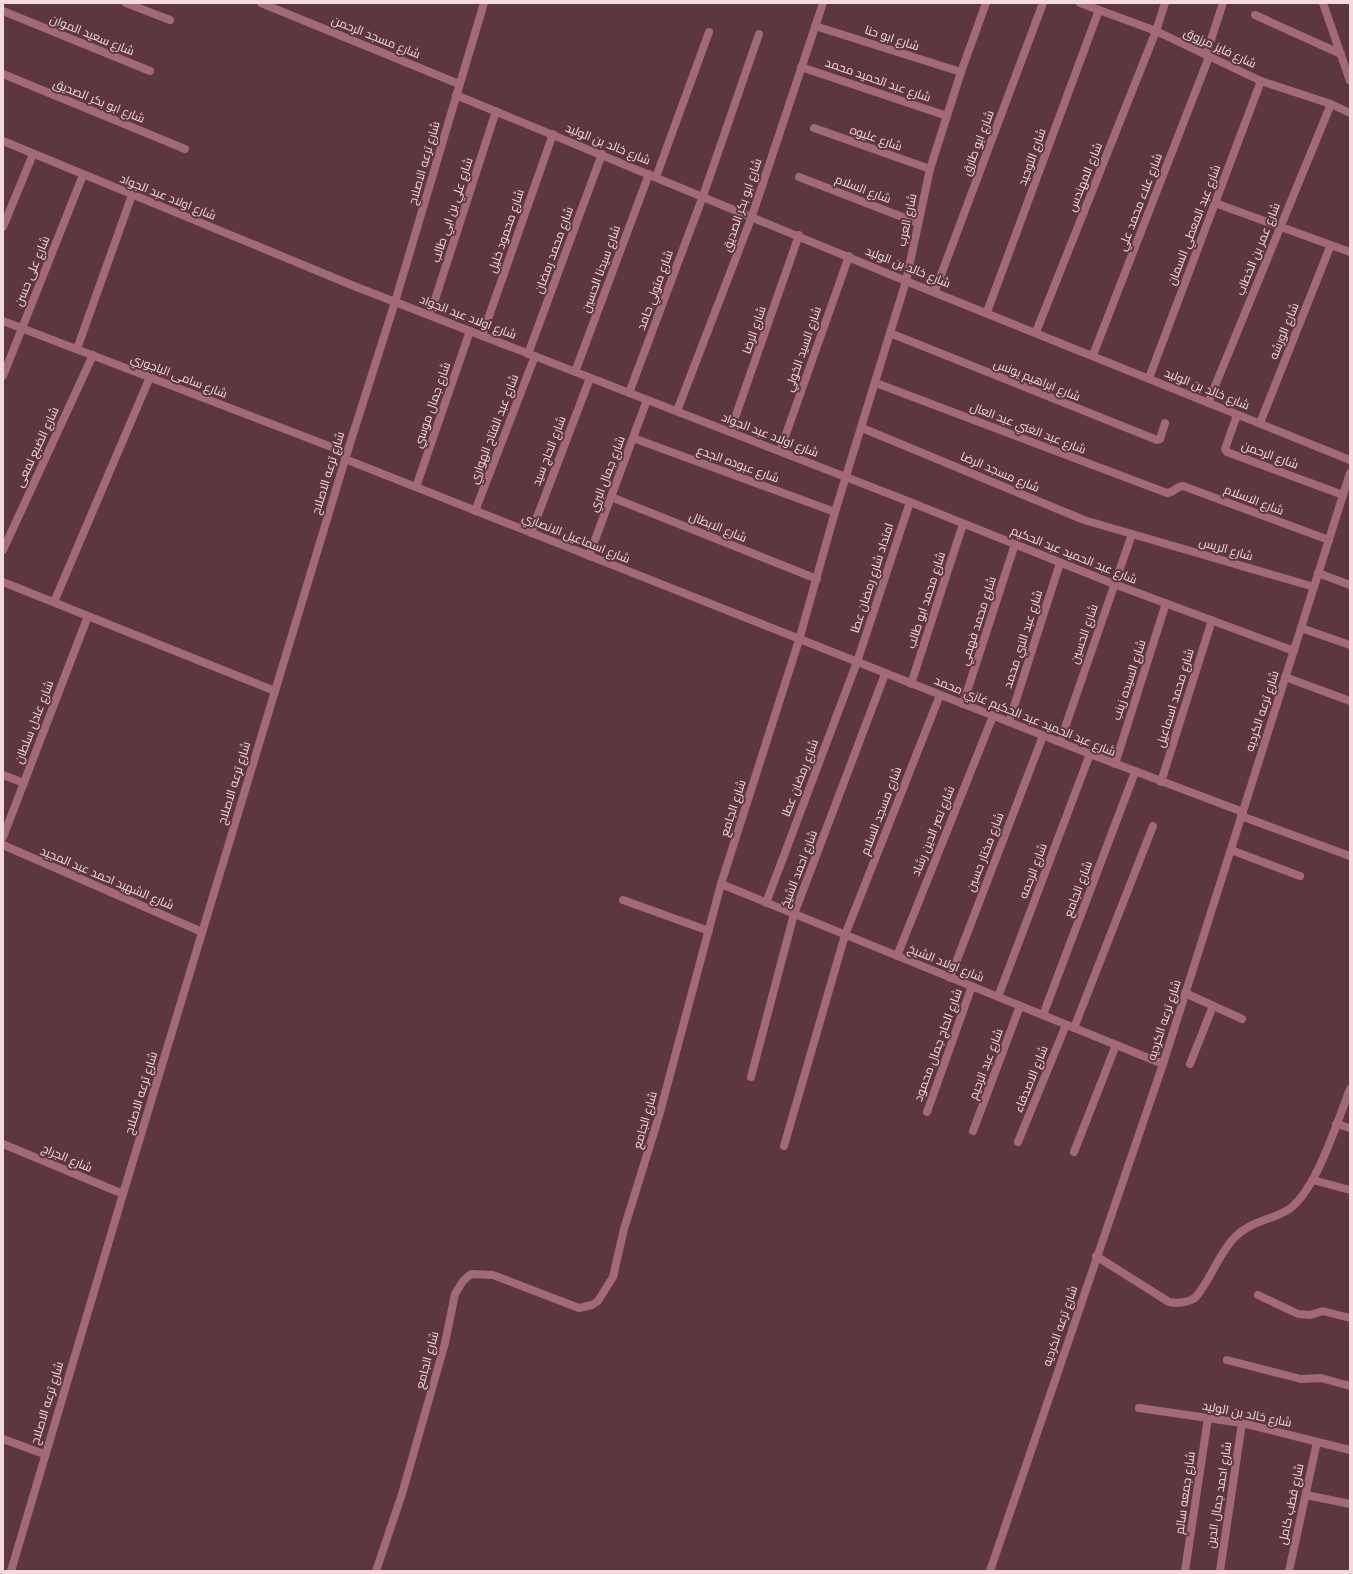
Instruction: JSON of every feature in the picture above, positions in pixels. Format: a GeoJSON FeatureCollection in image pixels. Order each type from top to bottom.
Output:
{"type":"FeatureCollection","features":[{"type":"Feature","properties":{"kind":"street"},"geometry":{"type":"LineString","coordinates":[[126,3],[170,20]]}},
{"type":"Feature","properties":{"kind":"street","name":"شارع مسجد الرحمن"},"geometry":{"type":"LineString","coordinates":[[261,3],[459,84]]}},
{"type":"Feature","properties":{"kind":"street","name":"شارع ترعه الاصلاح"},"geometry":{"type":"LineString","coordinates":[[11,1571],[44,1454],[346,456],[395,302],[484,3]]}},
{"type":"Feature","properties":{"kind":"street","name":"شارع ابو بكر الصديق"},"geometry":{"type":"LineString","coordinates":[[677,411],[752,216],[823,3]]}},
{"type":"Feature","properties":{"kind":"street","name":"شارع العرب"},"geometry":{"type":"LineString","coordinates":[[835,512],[876,383],[906,281],[930,170],[961,72],[986,3]]}},
{"type":"Feature","properties":{"kind":"street","name":"شارع ابو طارق"},"geometry":{"type":"LineString","coordinates":[[935,291],[1044,3]]}},
{"type":"Feature","properties":{"kind":"street","name":"شارع فايز مرزوق"},"geometry":{"type":"LineString","coordinates":[[1080,3],[1156,31],[1261,81],[1331,104],[1350,113]]}},
{"type":"Feature","properties":{"kind":"street","name":"شارع المهندس"},"geometry":{"type":"LineString","coordinates":[[1036,332],[1156,31],[1165,3]]}},
{"type":"Feature","properties":{"kind":"street","name":"شارع علاء محمد علي"},"geometry":{"type":"LineString","coordinates":[[1093,356],[1207,56],[1223,3]]}},
{"type":"Feature","properties":{"kind":"street"},"geometry":{"type":"LineString","coordinates":[[1323,3],[1350,81]]}},
{"type":"Feature","properties":{"kind":"street","name":"شارع التوحيد"},"geometry":{"type":"LineString","coordinates":[[987,312],[1099,10]]}},
{"type":"Feature","properties":{"kind":"street","name":"شارع سعيد الموان"},"geometry":{"type":"LineString","coordinates":[[3,11],[150,71]]}},
{"type":"Feature","properties":{"kind":"street"},"geometry":{"type":"LineString","coordinates":[[1255,15],[1341,54]]}},
{"type":"Feature","properties":{"kind":"street","name":"شارع ابو حنا"},"geometry":{"type":"LineString","coordinates":[[815,26],[961,72]]}},
{"type":"Feature","properties":{"kind":"street","name":"شارع سيدنا الحسين"},"geometry":{"type":"LineString","coordinates":[[575,372],[709,32]]}},
{"type":"Feature","properties":{"kind":"street","name":"شارع متولي حامد"},"geometry":{"type":"LineString","coordinates":[[629,393],[702,196],[759,34]]}},
{"type":"Feature","properties":{"kind":"street","name":"شارع عبد الحميد محمد"},"geometry":{"type":"LineString","coordinates":[[801,67],[947,116]]}},
{"type":"Feature","properties":{"kind":"street","name":"شارع ابو بكر الصديق"},"geometry":{"type":"LineString","coordinates":[[3,74],[185,149]]}},
{"type":"Feature","properties":{"kind":"street","name":"شارع عبد المعطي السمان"},"geometry":{"type":"LineString","coordinates":[[1149,378],[1261,81]]}},
{"type":"Feature","properties":{"kind":"street","name":"شارع خالد بن الوليد"},"geometry":{"type":"LineString","coordinates":[[456,95],[800,235],[906,281],[935,291],[1350,460]]}},
{"type":"Feature","properties":{"kind":"street","name":"شارع عمر بن الخطاب"},"geometry":{"type":"LineString","coordinates":[[1208,403],[1331,104]]}},
{"type":"Feature","properties":{"kind":"street","name":"شارع علي بن ابي طالب"},"geometry":{"type":"LineString","coordinates":[[430,316],[496,111]]}},
{"type":"Feature","properties":{"kind":"street","name":"شارع عليوه"},"geometry":{"type":"LineString","coordinates":[[814,128],[930,170]]}},
{"type":"Feature","properties":{"kind":"street","name":"شارع محمود خليل"},"geometry":{"type":"LineString","coordinates":[[482,336],[553,134]]}},
{"type":"Feature","properties":{"kind":"street","name":"شارع اولاد عبد الجواد"},"geometry":{"type":"LineString","coordinates":[[3,141],[430,316],[780,451],[846,478]]}},
{"type":"Feature","properties":{"kind":"street"},"geometry":{"type":"LineString","coordinates":[[3,227],[33,154]]}},
{"type":"Feature","properties":{"kind":"street","name":"شارع محمد رمضان"},"geometry":{"type":"LineString","coordinates":[[532,355],[602,154]]}},
{"type":"Feature","properties":{"kind":"street","name":"شارع على حسن"},"geometry":{"type":"LineString","coordinates":[[3,376],[83,175]]}},
{"type":"Feature","properties":{"kind":"street","name":"شارع السلام"},"geometry":{"type":"LineString","coordinates":[[799,177],[918,223]]}},
{"type":"Feature","properties":{"kind":"street"},"geometry":{"type":"LineString","coordinates":[[77,349],[132,195]]}},
{"type":"Feature","properties":{"kind":"street"},"geometry":{"type":"LineString","coordinates":[[1215,203],[1280,228],[1350,252]]}},
{"type":"Feature","properties":{"kind":"street","name":"شارع الرضا"},"geometry":{"type":"LineString","coordinates":[[730,432],[800,235]]}},
{"type":"Feature","properties":{"kind":"street","name":"شارع الورشه"},"geometry":{"type":"LineString","coordinates":[[1260,424],[1330,246]]}},
{"type":"Feature","properties":{"kind":"street","name":"شارع السيد الخولي"},"geometry":{"type":"LineString","coordinates":[[780,451],[849,256]]}},
{"type":"Feature","properties":{"kind":"street","name":"شارع سامى الباجوري"},"geometry":{"type":"LineString","coordinates":[[3,321],[150,377],[346,456]]}},
{"type":"Feature","properties":{"kind":"street","name":"شارع جمال موسي"},"geometry":{"type":"LineString","coordinates":[[416,487],[470,331]]}},
{"type":"Feature","properties":{"kind":"street","name":"شارع ابراهيم يونس"},"geometry":{"type":"LineString","coordinates":[[890,333],[1157,440],[1160,440],[1165,423]]}},
{"type":"Feature","properties":{"kind":"street","name":"شارع الضبع لمعى"},"geometry":{"type":"LineString","coordinates":[[3,550],[93,355]]}},
{"type":"Feature","properties":{"kind":"street","name":"شارع عبد الفتاح الهواري"},"geometry":{"type":"LineString","coordinates":[[475,511],[532,355]]}},
{"type":"Feature","properties":{"kind":"street"},"geometry":{"type":"LineString","coordinates":[[54,602],[150,377]]}},
{"type":"Feature","properties":{"kind":"street","name":"شارع الحاج سيد"},"geometry":{"type":"LineString","coordinates":[[531,533],[590,378]]}},
{"type":"Feature","properties":{"kind":"street","name":"شارع عبد الغني عبد العال"},"geometry":{"type":"LineString","coordinates":[[876,383],[1167,493],[1172,492]]}},
{"type":"Feature","properties":{"kind":"street","name":"شارع جمال البري"},"geometry":{"type":"LineString","coordinates":[[589,556],[648,400]]}},
{"type":"Feature","properties":{"kind":"street","name":"شارع الرحمن"},"geometry":{"type":"LineString","coordinates":[[1237,414],[1225,449],[1227,452],[1343,495]]}},
{"type":"Feature","properties":{"kind":"street","name":"شارع مسجد الرضا"},"geometry":{"type":"LineString","coordinates":[[862,428],[1084,520],[1132,534]]}},
{"type":"Feature","properties":{"kind":"street","name":"شارع عبوده الجدع"},"geometry":{"type":"LineString","coordinates":[[634,438],[835,512]]}},
{"type":"Feature","properties":{"kind":"street","name":"شارع اسماعيل الانصاري"},"geometry":{"type":"LineString","coordinates":[[346,456],[475,511],[799,640]]}},
{"type":"Feature","properties":{"kind":"street","name":"شارع ترعه الكرديه"},"geometry":{"type":"LineString","coordinates":[[990,1571],[1096,1256],[1163,1064],[1350,473]]}},
{"type":"Feature","properties":{"kind":"street","name":"شارع عبد الحميد عبد الحكيم"},"geometry":{"type":"LineString","coordinates":[[846,478],[910,502],[1114,584],[1294,651]]}},
{"type":"Feature","properties":{"kind":"street","name":"شارع الاسلام"},"geometry":{"type":"LineString","coordinates":[[1172,492],[1177,487],[1183,486],[1329,540]]}},
{"type":"Feature","properties":{"kind":"street","name":"شارع الابطال"},"geometry":{"type":"LineString","coordinates":[[611,497],[817,580]]}},
{"type":"Feature","properties":{"kind":"street","name":"امتداد شارع رمضان عطا"},"geometry":{"type":"LineString","coordinates":[[857,662],[910,502]]}},
{"type":"Feature","properties":{"kind":"street","name":"شارع الجامع"},"geometry":{"type":"LineString","coordinates":[[376,1571],[402,1494],[441,1356],[455,1294],[463,1281],[471,1274],[493,1275],[578,1308],[592,1305],[598,1301],[613,1277],[624,1229],[659,1116],[721,884],[799,640],[835,512]]}},
{"type":"Feature","properties":{"kind":"street","name":"شارع محمد ابو طالب"},"geometry":{"type":"LineString","coordinates":[[911,684],[963,524]]}},
{"type":"Feature","properties":{"kind":"street","name":"شارع الحسين"},"geometry":{"type":"LineString","coordinates":[[1060,742],[1132,534]]}},
{"type":"Feature","properties":{"kind":"street","name":"شارع الريس"},"geometry":{"type":"LineString","coordinates":[[1132,534],[1314,588]]}},
{"type":"Feature","properties":{"kind":"street","name":"شارع محمد فهمي"},"geometry":{"type":"LineString","coordinates":[[963,704],[1015,544]]}},
{"type":"Feature","properties":{"kind":"street","name":"شارع عبد النبي محمد"},"geometry":{"type":"LineString","coordinates":[[1009,722],[1060,563]]}},
{"type":"Feature","properties":{"kind":"street"},"geometry":{"type":"LineString","coordinates":[[1318,574],[1350,585]]}},
{"type":"Feature","properties":{"kind":"street"},"geometry":{"type":"LineString","coordinates":[[3,582],[275,691]]}},
{"type":"Feature","properties":{"kind":"street","name":"شارع السيده زينب"},"geometry":{"type":"LineString","coordinates":[[1115,764],[1166,603]]}},
{"type":"Feature","properties":{"kind":"street","name":"شارع عادل سلطان"},"geometry":{"type":"LineString","coordinates":[[3,837],[88,616]]}},
{"type":"Feature","properties":{"kind":"street","name":"شارع محمد اسماعيل"},"geometry":{"type":"LineString","coordinates":[[1161,782],[1212,620]]}},
{"type":"Feature","properties":{"kind":"street"},"geometry":{"type":"LineString","coordinates":[[1301,628],[1350,645]]}},
{"type":"Feature","properties":{"kind":"street","name":"شارع عبد الحميد عبد الحكيم غازي محمد"},"geometry":{"type":"LineString","coordinates":[[799,640],[1350,856]]}},
{"type":"Feature","properties":{"kind":"street","name":"شارع رمضان عطا"},"geometry":{"type":"LineString","coordinates":[[766,903],[857,662]]}},
{"type":"Feature","properties":{"kind":"street","name":"شارع احمد الشيخ"},"geometry":{"type":"LineString","coordinates":[[751,1077],[794,914],[885,674]]}},
{"type":"Feature","properties":{"kind":"street"},"geometry":{"type":"LineString","coordinates":[[1285,677],[1350,701]]}},
{"type":"Feature","properties":{"kind":"street","name":"شارع مسجد السلام"},"geometry":{"type":"LineString","coordinates":[[784,1146],[846,935],[940,695]]}},
{"type":"Feature","properties":{"kind":"street","name":"شارع نصر الدين رشاد"},"geometry":{"type":"LineString","coordinates":[[897,956],[992,716]]}},
{"type":"Feature","properties":{"kind":"street","name":"شارع مختار حسين"},"geometry":{"type":"LineString","coordinates":[[950,978],[1043,736]]}},
{"type":"Feature","properties":{"kind":"street","name":"شارع الرحمه"},"geometry":{"type":"LineString","coordinates":[[998,997],[1090,754]]}},
{"type":"Feature","properties":{"kind":"street","name":"شارع الجامع"},"geometry":{"type":"LineString","coordinates":[[1043,1016],[1135,772]]}},
{"type":"Feature","properties":{"kind":"street"},"geometry":{"type":"LineString","coordinates":[[3,774],[24,783]]}},
{"type":"Feature","properties":{"kind":"street"},"geometry":{"type":"LineString","coordinates":[[1074,1028],[1153,826]]}},
{"type":"Feature","properties":{"kind":"street","name":"شارع الشهيد احمد عبد المجيد"},"geometry":{"type":"LineString","coordinates":[[3,845],[202,932]]}},
{"type":"Feature","properties":{"kind":"street"},"geometry":{"type":"LineString","coordinates":[[1230,850],[1300,876]]}},
{"type":"Feature","properties":{"kind":"street","name":"شارع اولاد الشيخ"},"geometry":{"type":"LineString","coordinates":[[721,884],[1163,1064]]}},
{"type":"Feature","properties":{"kind":"street"},"geometry":{"type":"LineString","coordinates":[[623,900],[708,931]]}},
{"type":"Feature","properties":{"kind":"street","name":"شارع الحاج جمال محمود"},"geometry":{"type":"LineString","coordinates":[[926,1112],[972,986]]}},
{"type":"Feature","properties":{"kind":"street"},"geometry":{"type":"LineString","coordinates":[[1185,994],[1242,1019]]}},
{"type":"Feature","properties":{"kind":"street","name":"شارع عبد الرحيم"},"geometry":{"type":"LineString","coordinates":[[973,1131],[1020,1006]]}},
{"type":"Feature","properties":{"kind":"street"},"geometry":{"type":"LineString","coordinates":[[1190,1064],[1213,1006]]}},
{"type":"Feature","properties":{"kind":"street","name":"شارع الاصدقاء"},"geometry":{"type":"LineString","coordinates":[[1018,1142],[1066,1025]]}},
{"type":"Feature","properties":{"kind":"street"},"geometry":{"type":"LineString","coordinates":[[1074,1152],[1116,1045]]}},
{"type":"Feature","properties":{"kind":"street"},"geometry":{"type":"LineString","coordinates":[[1096,1256],[1169,1302],[1187,1302],[1195,1298],[1201,1291],[1234,1238],[1249,1225],[1286,1211],[1301,1199],[1314,1180],[1350,1089]]}},
{"type":"Feature","properties":{"kind":"street"},"geometry":{"type":"LineString","coordinates":[[1336,1124],[1350,1128]]}},
{"type":"Feature","properties":{"kind":"street","name":"شارع الجراج"},"geometry":{"type":"LineString","coordinates":[[3,1144],[123,1194]]}},
{"type":"Feature","properties":{"kind":"street"},"geometry":{"type":"LineString","coordinates":[[1314,1180],[1350,1190]]}},
{"type":"Feature","properties":{"kind":"street"},"geometry":{"type":"LineString","coordinates":[[1258,1294],[1298,1314],[1310,1315],[1323,1311],[1350,1318]]}},
{"type":"Feature","properties":{"kind":"street"},"geometry":{"type":"LineString","coordinates":[[1226,1360],[1301,1379],[1321,1378],[1350,1386]]}},
{"type":"Feature","properties":{"kind":"street","name":"شارع خالد بن الوليد"},"geometry":{"type":"LineString","coordinates":[[1139,1408],[1242,1423],[1350,1450]]}},
{"type":"Feature","properties":{"kind":"street","name":"شارع جمعه سالم"},"geometry":{"type":"LineString","coordinates":[[1185,1571],[1208,1418]]}},
{"type":"Feature","properties":{"kind":"street","name":"شارع احمد جمال الدين"},"geometry":{"type":"LineString","coordinates":[[1220,1571],[1242,1423]]}},
{"type":"Feature","properties":{"kind":"street"},"geometry":{"type":"LineString","coordinates":[[3,1439],[44,1454]]}},
{"type":"Feature","properties":{"kind":"street","name":"شارع قطب كامل"},"geometry":{"type":"LineString","coordinates":[[1289,1571],[1317,1442]]}},
{"type":"Feature","properties":{"kind":"street"},"geometry":{"type":"LineString","coordinates":[[1306,1495],[1350,1504]]}}]}
